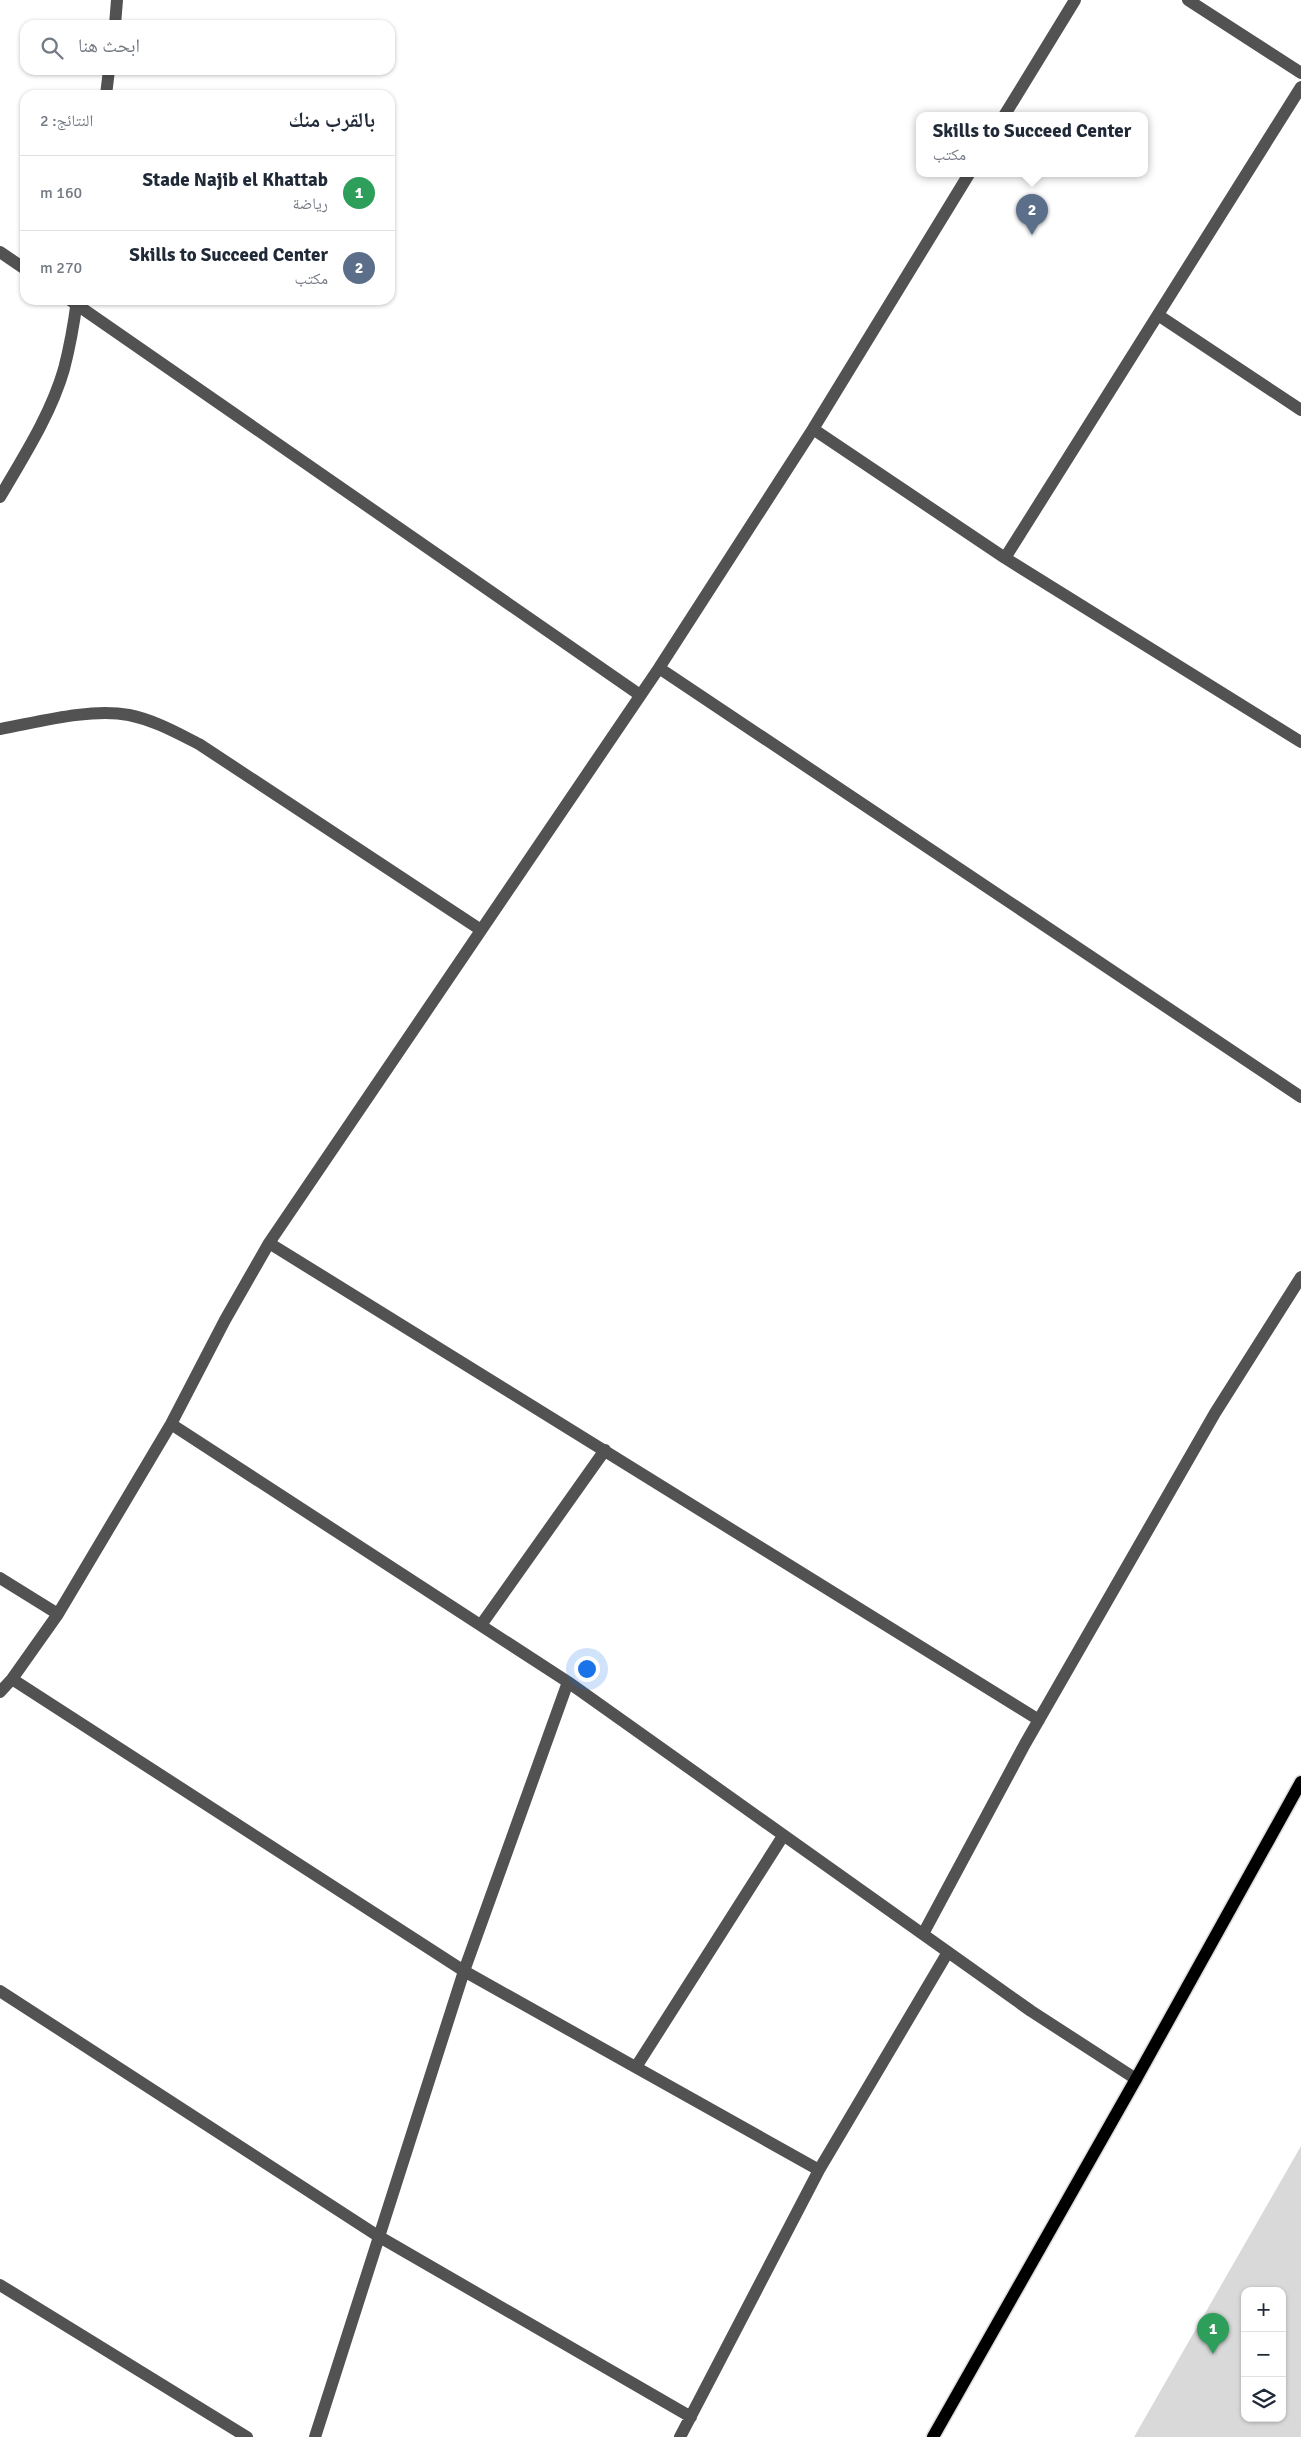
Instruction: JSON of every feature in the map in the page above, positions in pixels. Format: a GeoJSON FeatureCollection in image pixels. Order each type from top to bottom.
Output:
{"type":"FeatureCollection","features":[{"type":"Feature","properties":{"kind":"main road"},"geometry":{"type":"LineString","coordinates":[[933,2437],[1136,2079],[1301,1782]]}},
{"type":"Feature","properties":{"kind":"street"},"geometry":{"type":"LineString","coordinates":[[115,20],[117,0]]}},
{"type":"Feature","properties":{"kind":"street"},"geometry":{"type":"LineString","coordinates":[[1006,112],[1075,0]]}},
{"type":"Feature","properties":{"kind":"street"},"geometry":{"type":"LineString","coordinates":[[1188,0],[1301,72]]}},
{"type":"Feature","properties":{"kind":"street"},"geometry":{"type":"LineString","coordinates":[[107,90],[108,75]]}},
{"type":"Feature","properties":{"kind":"street"},"geometry":{"type":"LineString","coordinates":[[1005,558],[1301,87]]}},
{"type":"Feature","properties":{"kind":"street"},"geometry":{"type":"LineString","coordinates":[[0,1692],[12,1679],[58,1614],[171,1424],[225,1320],[269,1243],[659,668],[814,429],[967,177]]}},
{"type":"Feature","properties":{"kind":"street"},"geometry":{"type":"LineString","coordinates":[[0,252],[20,266]]}},
{"type":"Feature","properties":{"kind":"street"},"geometry":{"type":"LineString","coordinates":[[0,497],[31,446],[53,399],[64,369],[74,305]]}},
{"type":"Feature","properties":{"kind":"street"},"geometry":{"type":"LineString","coordinates":[[78,305],[640,695]]}},
{"type":"Feature","properties":{"kind":"street"},"geometry":{"type":"LineString","coordinates":[[1158,316],[1301,410]]}},
{"type":"Feature","properties":{"kind":"street"},"geometry":{"type":"LineString","coordinates":[[814,429],[1005,558],[1301,742]]}},
{"type":"Feature","properties":{"kind":"street"},"geometry":{"type":"LineString","coordinates":[[659,668],[1301,1097]]}},
{"type":"Feature","properties":{"kind":"street"},"geometry":{"type":"LineString","coordinates":[[0,729],[102,712],[129,715],[159,724],[199,744],[481,930]]}},
{"type":"Feature","properties":{"kind":"street"},"geometry":{"type":"LineString","coordinates":[[269,1243],[1039,1720]]}},
{"type":"Feature","properties":{"kind":"street"},"geometry":{"type":"LineString","coordinates":[[923,1934],[1039,1720],[1215,1413],[1301,1276]]}},
{"type":"Feature","properties":{"kind":"street"},"geometry":{"type":"LineString","coordinates":[[171,1424],[568,1682],[1031,2011],[1136,2079]]}},
{"type":"Feature","properties":{"kind":"street"},"geometry":{"type":"LineString","coordinates":[[481,1625],[605,1450]]}},
{"type":"Feature","properties":{"kind":"street"},"geometry":{"type":"LineString","coordinates":[[0,1578],[58,1614]]}},
{"type":"Feature","properties":{"kind":"street"},"geometry":{"type":"LineString","coordinates":[[12,1679],[464,1970],[819,2170]]}},
{"type":"Feature","properties":{"kind":"street"},"geometry":{"type":"LineString","coordinates":[[315,2437],[464,1970],[568,1682]]}},
{"type":"Feature","properties":{"kind":"street"},"geometry":{"type":"LineString","coordinates":[[636,2068],[783,1836]]}},
{"type":"Feature","properties":{"kind":"street"},"geometry":{"type":"LineString","coordinates":[[680,2437],[819,2170],[948,1952]]}},
{"type":"Feature","properties":{"kind":"street"},"geometry":{"type":"LineString","coordinates":[[0,1991],[378,2236],[691,2417]]}},
{"type":"Feature","properties":{"kind":"street"},"geometry":{"type":"LineString","coordinates":[[0,2285],[247,2437]]}},
{"type":"Feature","properties":{"kind":"shaded area"},"geometry":{"type":"Polygon","coordinates":[[[1301,2146],[1301,2437],[1134,2437],[1301,2146]]]}},
{"type":"Feature","properties":{"kind":"place","name":"Skills to Succeed Center"},"geometry":{"type":"Point","coordinates":[1032,235]}},
{"type":"Feature","properties":{"kind":"place","name":"Stade Najib el Khattab"},"geometry":{"type":"Point","coordinates":[1213,2354]}}]}
